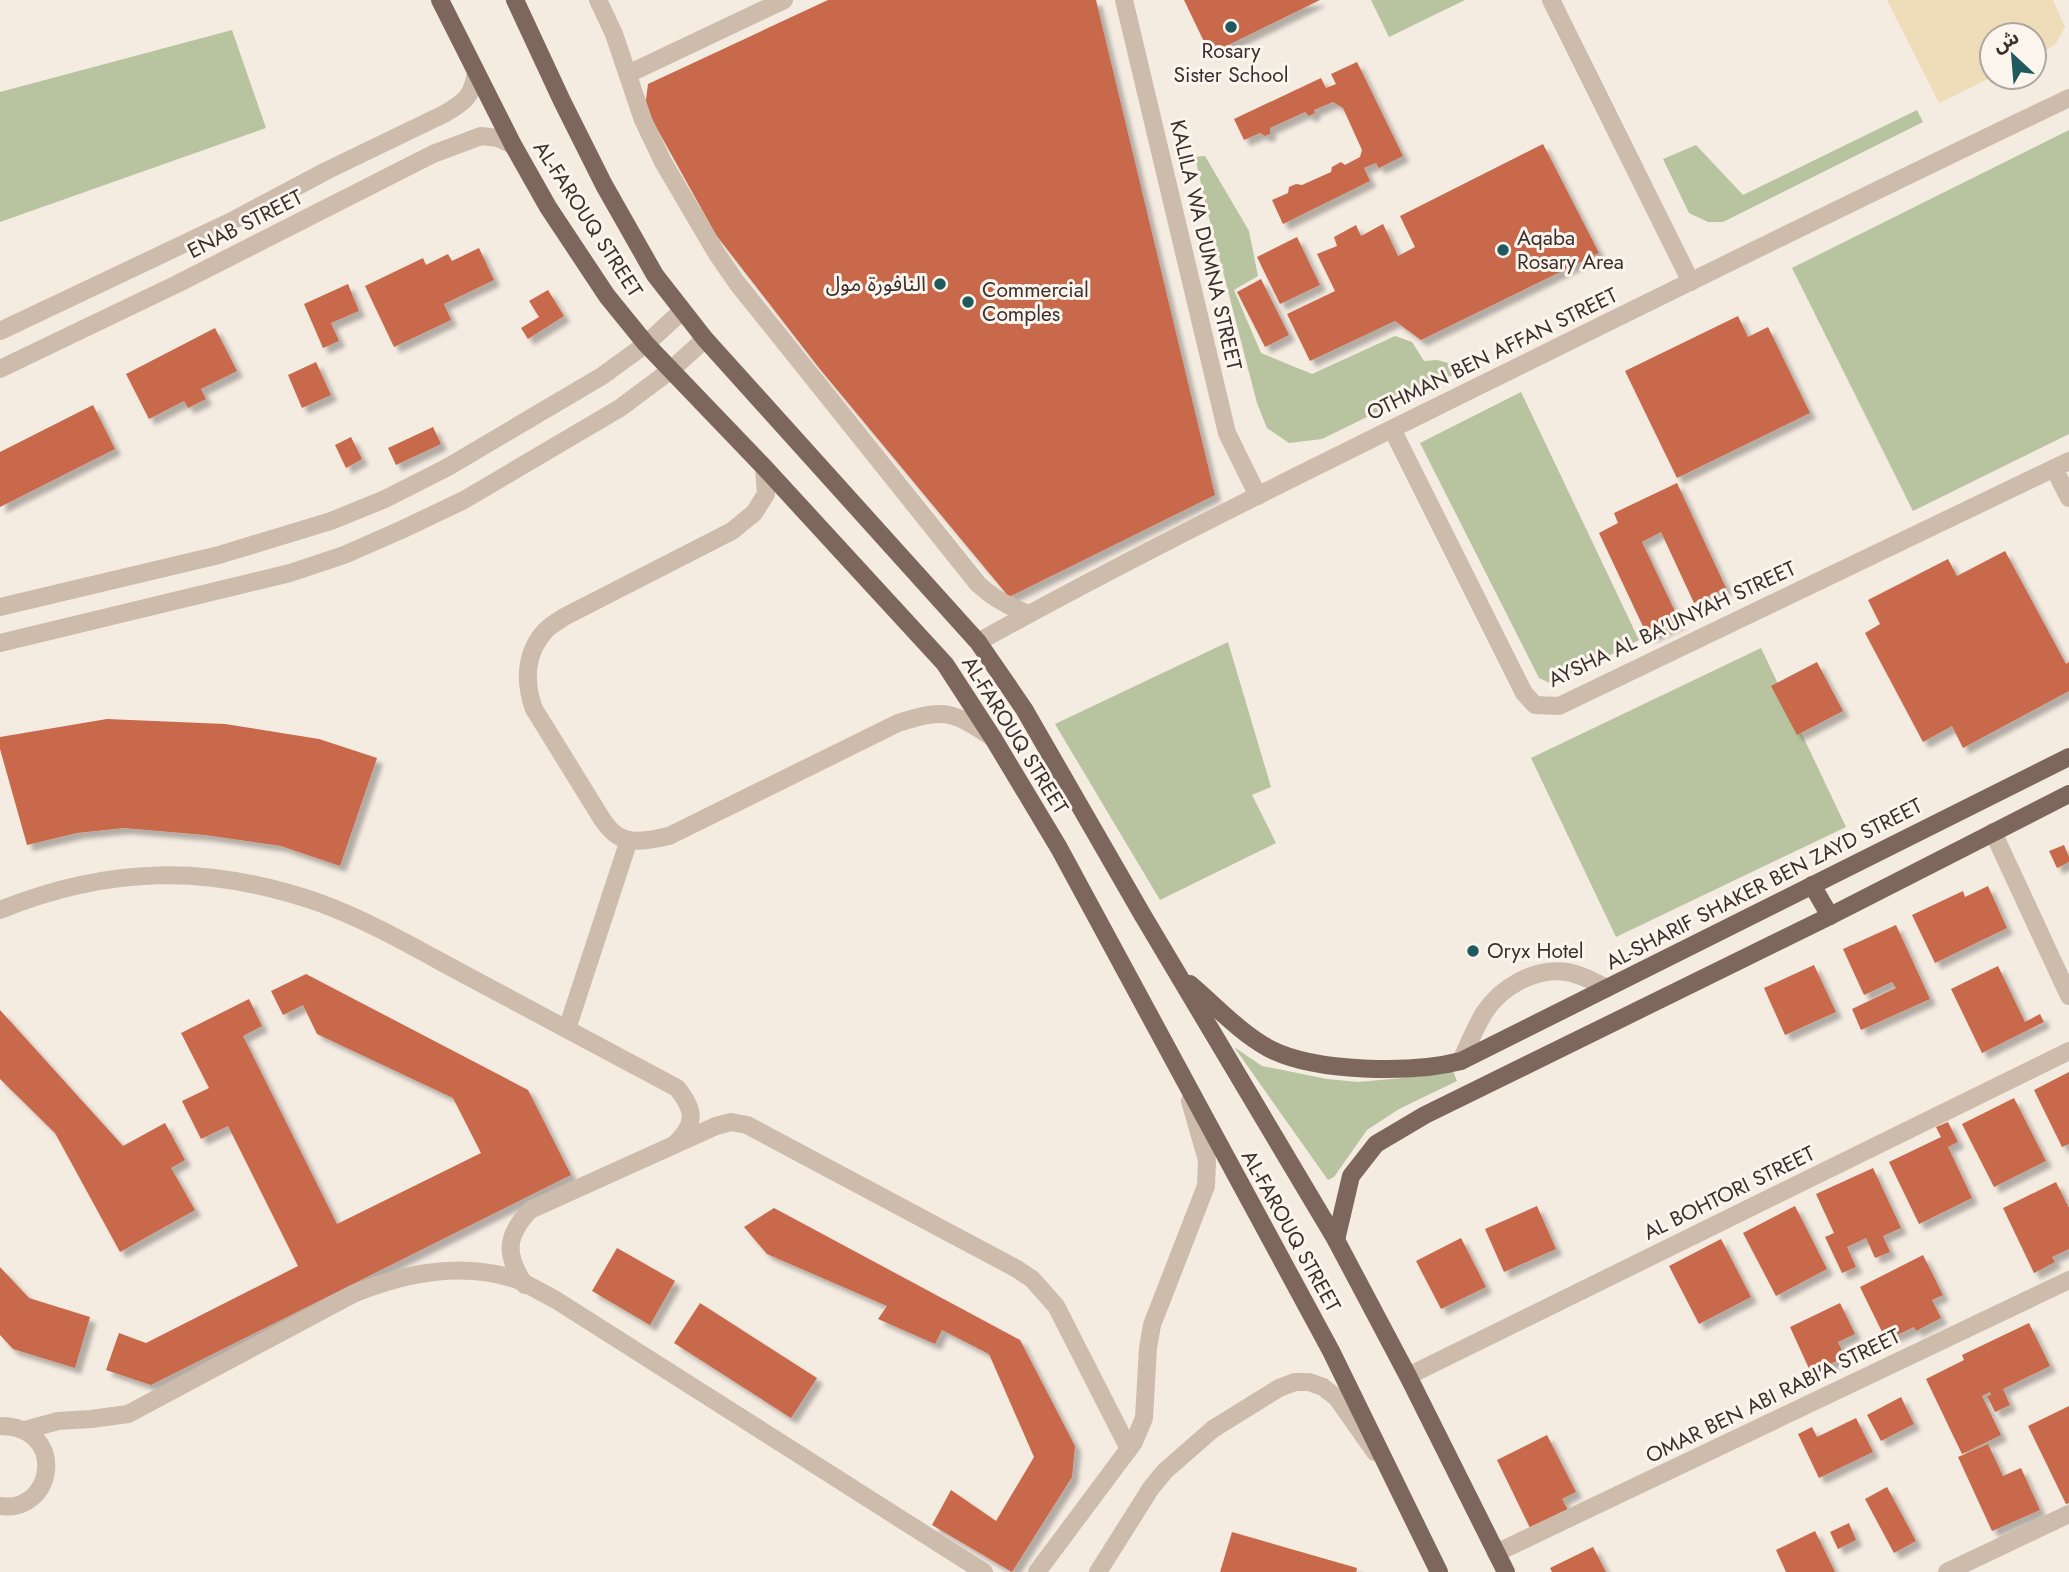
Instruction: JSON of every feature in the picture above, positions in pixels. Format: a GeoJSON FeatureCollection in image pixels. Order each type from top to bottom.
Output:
{"type":"FeatureCollection","features":[{"type":"Feature","properties":{"kind":"main road","name":"AL-FAROUQ STREET"},"geometry":{"type":"LineString","coordinates":[[440,0],[548,208],[607,296],[646,344],[764,467],[945,664],[993,738],[1059,848],[1331,1351],[1439,1572]]}},
{"type":"Feature","properties":{"kind":"main road","name":"AL-FAROUQ STREET"},"geometry":{"type":"LineString","coordinates":[[515,0],[562,101],[630,234],[655,275],[705,339],[978,642],[1024,709],[1336,1240],[1408,1376],[1506,1572]]}},
{"type":"Feature","properties":{"kind":"main road","name":"AL-SHARIF SHAKER BEN ZAYD STREET"},"geometry":{"type":"LineString","coordinates":[[1177,973],[1247,1034],[1284,1055],[1333,1065],[1404,1070],[1461,1061],[2069,757]]}},
{"type":"Feature","properties":{"kind":"main road"},"geometry":{"type":"LineString","coordinates":[[1336,1240],[1352,1176],[1376,1144],[1425,1115],[1830,916],[2069,794]]}},
{"type":"Feature","properties":{"kind":"main road"},"geometry":{"type":"LineString","coordinates":[[1812,885],[1830,916]]}},
{"type":"Feature","properties":{"kind":"street"},"geometry":{"type":"LineString","coordinates":[[598,0],[614,34],[643,120],[663,162],[737,283],[978,584],[993,598],[1029,614]]}},
{"type":"Feature","properties":{"kind":"street"},"geometry":{"type":"LineString","coordinates":[[628,74],[784,0]]}},
{"type":"Feature","properties":{"kind":"street","name":"KALILA WA DUMNA STREET"},"geometry":{"type":"LineString","coordinates":[[1124,0],[1227,433],[1258,496]]}},
{"type":"Feature","properties":{"kind":"street"},"geometry":{"type":"LineString","coordinates":[[1551,0],[1691,282]]}},
{"type":"Feature","properties":{"kind":"street","name":"ENAB STREET"},"geometry":{"type":"LineString","coordinates":[[0,331],[230,222],[328,170],[444,114],[469,96],[476,71]]}},
{"type":"Feature","properties":{"kind":"street","name":"OTHMAN BEN AFFAN STREET"},"geometry":{"type":"LineString","coordinates":[[978,642],[1392,429],[2069,98]]}},
{"type":"Feature","properties":{"kind":"street","name":"ENAB STREET"},"geometry":{"type":"LineString","coordinates":[[0,369],[177,284],[433,154],[481,136],[498,138],[513,145]]}},
{"type":"Feature","properties":{"kind":"street"},"geometry":{"type":"LineString","coordinates":[[0,607],[219,555],[331,521],[386,499],[448,467],[602,376],[646,344],[682,311]]}},
{"type":"Feature","properties":{"kind":"street"},"geometry":{"type":"LineString","coordinates":[[0,643],[229,589],[344,555],[464,500],[621,408],[671,370],[705,339]]}},
{"type":"Feature","properties":{"kind":"street","name":"AYSHA AL BA'UNYAH STREET"},"geometry":{"type":"LineString","coordinates":[[1392,429],[1524,693],[1535,705],[1559,706],[2062,465]]}},
{"type":"Feature","properties":{"kind":"street"},"geometry":{"type":"LineString","coordinates":[[2062,465],[2069,498]]}},
{"type":"Feature","properties":{"kind":"street"},"geometry":{"type":"LineString","coordinates":[[764,467],[766,494],[754,513],[732,531],[564,617],[547,629],[536,644],[529,661],[527,677],[534,709],[614,835],[629,840],[648,841],[669,836],[898,723],[923,715],[947,713],[968,722],[993,738]]}},
{"type":"Feature","properties":{"kind":"street"},"geometry":{"type":"LineString","coordinates":[[1993,832],[2069,996]]}},
{"type":"Feature","properties":{"kind":"street"},"geometry":{"type":"LineString","coordinates":[[567,1029],[629,840]]}},
{"type":"Feature","properties":{"kind":"street"},"geometry":{"type":"LineString","coordinates":[[0,910],[38,895],[85,883],[137,876],[190,875],[234,881],[320,904],[378,929],[677,1088],[688,1101],[690,1124],[674,1145]]}},
{"type":"Feature","properties":{"kind":"street"},"geometry":{"type":"LineString","coordinates":[[1461,1061],[1486,1011],[1505,990],[1527,977],[1548,972],[1567,972],[1607,988]]}},
{"type":"Feature","properties":{"kind":"street","name":"AL BOHTORI STREET"},"geometry":{"type":"LineString","coordinates":[[1408,1376],[2069,1051]]}},
{"type":"Feature","properties":{"kind":"street"},"geometry":{"type":"LineString","coordinates":[[1037,1572],[1134,1442],[1144,1418],[1152,1325],[1206,1186],[1207,1160],[1200,1129],[1183,1081]]}},
{"type":"Feature","properties":{"kind":"street"},"geometry":{"type":"LineString","coordinates":[[526,1285],[514,1268],[510,1250],[511,1236],[517,1224],[530,1210],[716,1126],[731,1122],[747,1125],[1032,1279],[1056,1306],[1129,1449]]}},
{"type":"Feature","properties":{"kind":"street"},"geometry":{"type":"LineString","coordinates":[[9,1424],[128,1414],[353,1294],[397,1278],[439,1271],[474,1270],[514,1279],[556,1300],[984,1572]]}},
{"type":"Feature","properties":{"kind":"street","name":"OMAR BEN ABI RABI'A STREET"},"geometry":{"type":"LineString","coordinates":[[1496,1553],[2069,1280]]}},
{"type":"Feature","properties":{"kind":"street"},"geometry":{"type":"LineString","coordinates":[[1098,1572],[1151,1488],[1165,1471],[1213,1429],[1279,1388],[1295,1382],[1309,1382],[1323,1387],[1337,1398],[1392,1476]]}},
{"type":"Feature","properties":{"kind":"street"},"geometry":{"type":"LineString","coordinates":[[0,1506],[18,1505],[30,1499],[46,1478],[44,1450],[36,1439],[9,1424]]}},
{"type":"Feature","properties":{"kind":"street"},"geometry":{"type":"LineString","coordinates":[[1947,1572],[2069,1514]]}},
{"type":"Feature","properties":{"kind":"green space"},"geometry":{"type":"Polygon","coordinates":[[[1371,0],[1465,0],[1389,37],[1371,0]]]}},
{"type":"Feature","properties":{"kind":"green space"},"geometry":{"type":"Polygon","coordinates":[[[232,30],[266,128],[0,222],[0,92],[232,30]]]}},
{"type":"Feature","properties":{"kind":"green space"},"geometry":{"type":"Polygon","coordinates":[[[1917,110],[1923,122],[1723,222],[1708,222],[1689,213],[1663,159],[1696,145],[1743,195],[1917,110]]]}},
{"type":"Feature","properties":{"kind":"green space"},"geometry":{"type":"Polygon","coordinates":[[[2069,130],[2069,434],[1913,511],[1792,268],[2069,130]]]}},
{"type":"Feature","properties":{"kind":"green space"},"geometry":{"type":"Polygon","coordinates":[[[1205,156],[1249,231],[1258,276],[1234,290],[1261,353],[1312,374],[1395,336],[1412,342],[1424,361],[1437,360],[1467,368],[1322,439],[1289,443],[1267,428],[1257,403],[1206,206],[1195,157],[1205,156]]]}},
{"type":"Feature","properties":{"kind":"green space"},"geometry":{"type":"Polygon","coordinates":[[[1521,392],[1639,640],[1554,685],[1539,678],[1420,443],[1521,392]]]}},
{"type":"Feature","properties":{"kind":"green space"},"geometry":{"type":"Polygon","coordinates":[[[1228,642],[1271,787],[1252,795],[1276,843],[1160,900],[1055,724],[1228,642]]]}},
{"type":"Feature","properties":{"kind":"green space"},"geometry":{"type":"Polygon","coordinates":[[[1761,648],[1846,827],[1616,937],[1531,758],[1761,648]]]}},
{"type":"Feature","properties":{"kind":"green space"},"geometry":{"type":"Polygon","coordinates":[[[1234,1047],[1262,1066],[1327,1079],[1358,1082],[1453,1071],[1457,1081],[1399,1109],[1367,1130],[1334,1177],[1328,1180],[1234,1047]]]}},
{"type":"Feature","properties":{"kind":"sand"},"geometry":{"type":"Polygon","coordinates":[[[1887,0],[2053,0],[2065,27],[2055,45],[2048,49],[2048,21],[1978,21],[1978,84],[1939,103],[1887,0]]]}},
{"type":"Feature","properties":{"kind":"building","name":"Commercial Comples"},"geometry":{"type":"Polygon","coordinates":[[[828,0],[1096,0],[1215,495],[1009,597],[819,368],[716,235],[645,107],[648,84],[828,0]]]}},
{"type":"Feature","properties":{"kind":"building","name":"Rosary Sister School"},"geometry":{"type":"Polygon","coordinates":[[[1184,0],[1320,0],[1210,54],[1184,0]]]}},
{"type":"Feature","properties":{"kind":"building","name":"Rosary Sister School"},"geometry":{"type":"Polygon","coordinates":[[[1357,62],[1403,156],[1379,168],[1376,163],[1364,168],[1370,181],[1283,224],[1272,200],[1288,193],[1289,187],[1302,185],[1331,172],[1332,167],[1341,162],[1345,165],[1360,157],[1362,150],[1343,108],[1333,102],[1314,110],[1315,113],[1309,116],[1305,112],[1270,128],[1270,134],[1265,136],[1260,133],[1244,140],[1234,119],[1321,78],[1326,88],[1336,84],[1331,74],[1357,62]]]}},
{"type":"Feature","properties":{"kind":"building","name":"Aqaba Rosary Area"},"geometry":{"type":"Polygon","coordinates":[[[1543,144],[1599,253],[1421,340],[1395,321],[1310,361],[1287,314],[1335,291],[1317,254],[1337,246],[1334,237],[1356,225],[1361,236],[1383,224],[1398,256],[1415,247],[1400,216],[1543,144]]]}},
{"type":"Feature","properties":{"kind":"building"},"geometry":{"type":"Polygon","coordinates":[[[1297,237],[1320,285],[1280,304],[1257,257],[1297,237]]]}},
{"type":"Feature","properties":{"kind":"building"},"geometry":{"type":"Polygon","coordinates":[[[479,248],[494,280],[444,304],[451,320],[394,347],[365,286],[423,258],[426,265],[448,254],[452,261],[479,248]]]}},
{"type":"Feature","properties":{"kind":"building"},"geometry":{"type":"Polygon","coordinates":[[[1261,279],[1289,335],[1265,347],[1237,292],[1261,279]]]}},
{"type":"Feature","properties":{"kind":"building"},"geometry":{"type":"Polygon","coordinates":[[[348,284],[359,311],[331,323],[339,341],[323,348],[304,304],[348,284]]]}},
{"type":"Feature","properties":{"kind":"building"},"geometry":{"type":"Polygon","coordinates":[[[548,290],[564,316],[528,339],[521,328],[539,317],[529,301],[548,290]]]}},
{"type":"Feature","properties":{"kind":"building"},"geometry":{"type":"Polygon","coordinates":[[[1738,316],[1748,337],[1768,327],[1810,413],[1677,478],[1625,371],[1738,316]]]}},
{"type":"Feature","properties":{"kind":"building"},"geometry":{"type":"Polygon","coordinates":[[[215,328],[237,371],[201,389],[206,399],[188,408],[184,401],[149,419],[126,374],[215,328]]]}},
{"type":"Feature","properties":{"kind":"building"},"geometry":{"type":"Polygon","coordinates":[[[316,362],[331,395],[302,408],[288,375],[316,362]]]}},
{"type":"Feature","properties":{"kind":"building"},"geometry":{"type":"Polygon","coordinates":[[[93,405],[115,449],[0,507],[0,452],[93,405]]]}},
{"type":"Feature","properties":{"kind":"building"},"geometry":{"type":"Polygon","coordinates":[[[433,427],[441,444],[396,465],[388,448],[433,427]]]}},
{"type":"Feature","properties":{"kind":"building"},"geometry":{"type":"Polygon","coordinates":[[[351,437],[362,459],[346,468],[335,445],[351,437]]]}},
{"type":"Feature","properties":{"kind":"building"},"geometry":{"type":"Polygon","coordinates":[[[1677,483],[1726,588],[1694,603],[1661,532],[1642,542],[1680,622],[1648,637],[1599,533],[1618,523],[1614,513],[1677,483]]]}},
{"type":"Feature","properties":{"kind":"building"},"geometry":{"type":"Polygon","coordinates":[[[2005,551],[2066,664],[2069,662],[2069,691],[1963,748],[1952,726],[1923,742],[1865,633],[1880,624],[1868,600],[1948,559],[1957,576],[2005,551]]]}},
{"type":"Feature","properties":{"kind":"building"},"geometry":{"type":"Polygon","coordinates":[[[1817,662],[1843,711],[1797,735],[1771,686],[1817,662]]]}},
{"type":"Feature","properties":{"kind":"building"},"geometry":{"type":"Polygon","coordinates":[[[107,719],[225,724],[319,739],[377,758],[340,866],[281,846],[205,835],[124,828],[77,833],[27,845],[0,749],[0,737],[107,719]]]}},
{"type":"Feature","properties":{"kind":"building"},"geometry":{"type":"Polygon","coordinates":[[[2064,845],[2069,862],[2057,868],[2049,851],[2064,845]]]}},
{"type":"Feature","properties":{"kind":"building"},"geometry":{"type":"Polygon","coordinates":[[[1988,886],[2007,928],[1935,963],[1912,915],[1963,891],[1965,897],[1988,886]]]}},
{"type":"Feature","properties":{"kind":"building"},"geometry":{"type":"Polygon","coordinates":[[[1896,925],[1930,999],[1861,1030],[1852,1009],[1896,988],[1892,982],[1864,995],[1843,949],[1896,925]]]}},
{"type":"Feature","properties":{"kind":"building"},"geometry":{"type":"Polygon","coordinates":[[[1814,965],[1836,1012],[1785,1035],[1764,988],[1814,965]]]}},
{"type":"Feature","properties":{"kind":"building"},"geometry":{"type":"Polygon","coordinates":[[[1998,966],[2025,1022],[2040,1014],[2044,1022],[1982,1053],[1951,989],[1998,966]]]}},
{"type":"Feature","properties":{"kind":"building"},"geometry":{"type":"Polygon","coordinates":[[[306,974],[528,1090],[571,1175],[151,1385],[106,1370],[119,1333],[146,1343],[298,1266],[228,1126],[201,1139],[182,1101],[209,1088],[181,1033],[249,999],[262,1026],[243,1036],[337,1224],[481,1153],[453,1098],[317,1034],[303,1005],[283,1015],[271,991],[306,974]]]}},
{"type":"Feature","properties":{"kind":"building"},"geometry":{"type":"Polygon","coordinates":[[[0,1010],[123,1146],[165,1123],[185,1160],[171,1168],[195,1210],[120,1252],[55,1133],[0,1079],[0,1010]]]}},
{"type":"Feature","properties":{"kind":"building"},"geometry":{"type":"Polygon","coordinates":[[[2069,1072],[2069,1144],[2062,1147],[2034,1090],[2069,1072]]]}},
{"type":"Feature","properties":{"kind":"building"},"geometry":{"type":"Polygon","coordinates":[[[2014,1098],[2046,1161],[1994,1187],[1962,1124],[2014,1098]]]}},
{"type":"Feature","properties":{"kind":"building"},"geometry":{"type":"Polygon","coordinates":[[[1948,1122],[1958,1142],[1948,1147],[1972,1198],[1919,1224],[1889,1162],[1941,1137],[1936,1127],[1948,1122]]]}},
{"type":"Feature","properties":{"kind":"building"},"geometry":{"type":"Polygon","coordinates":[[[1873,1168],[1901,1228],[1883,1236],[1890,1252],[1875,1258],[1866,1238],[1847,1247],[1856,1267],[1842,1273],[1825,1237],[1834,1233],[1816,1194],[1873,1168]]]}},
{"type":"Feature","properties":{"kind":"building"},"geometry":{"type":"Polygon","coordinates":[[[2056,1182],[2069,1208],[2069,1249],[2052,1257],[2055,1262],[2034,1273],[2003,1208],[2056,1182]]]}},
{"type":"Feature","properties":{"kind":"building"},"geometry":{"type":"Polygon","coordinates":[[[1537,1206],[1556,1249],[1504,1272],[1485,1229],[1537,1206]]]}},
{"type":"Feature","properties":{"kind":"building"},"geometry":{"type":"Polygon","coordinates":[[[1795,1206],[1827,1269],[1776,1296],[1743,1233],[1795,1206]]]}},
{"type":"Feature","properties":{"kind":"building"},"geometry":{"type":"Polygon","coordinates":[[[774,1208],[1020,1340],[1075,1446],[1072,1477],[1012,1572],[932,1525],[951,1490],[996,1521],[1034,1457],[989,1354],[942,1330],[935,1344],[878,1319],[887,1306],[767,1254],[744,1227],[774,1208]]]}},
{"type":"Feature","properties":{"kind":"building"},"geometry":{"type":"Polygon","coordinates":[[[1461,1238],[1486,1287],[1441,1309],[1416,1261],[1461,1238]]]}},
{"type":"Feature","properties":{"kind":"building"},"geometry":{"type":"Polygon","coordinates":[[[1721,1239],[1751,1297],[1699,1324],[1669,1266],[1721,1239]]]}},
{"type":"Feature","properties":{"kind":"building"},"geometry":{"type":"Polygon","coordinates":[[[617,1248],[675,1281],[650,1325],[592,1291],[617,1248]]]}},
{"type":"Feature","properties":{"kind":"building"},"geometry":{"type":"Polygon","coordinates":[[[1923,1255],[1943,1295],[1932,1300],[1941,1318],[1916,1331],[1914,1327],[1886,1340],[1860,1287],[1923,1255]]]}},
{"type":"Feature","properties":{"kind":"building"},"geometry":{"type":"Polygon","coordinates":[[[0,1267],[29,1298],[90,1317],[75,1368],[13,1349],[0,1335],[0,1267]]]}},
{"type":"Feature","properties":{"kind":"building"},"geometry":{"type":"Polygon","coordinates":[[[700,1303],[817,1378],[791,1418],[674,1343],[700,1303]]]}},
{"type":"Feature","properties":{"kind":"building"},"geometry":{"type":"Polygon","coordinates":[[[1840,1303],[1855,1334],[1838,1342],[1845,1357],[1811,1373],[1790,1327],[1840,1303]]]}},
{"type":"Feature","properties":{"kind":"building"},"geometry":{"type":"Polygon","coordinates":[[[2029,1323],[2050,1366],[2003,1389],[2010,1405],[1995,1412],[1987,1396],[1991,1395],[1990,1392],[1982,1396],[2001,1435],[1962,1454],[1926,1379],[1964,1360],[1962,1355],[2029,1323]]]}},
{"type":"Feature","properties":{"kind":"building"},"geometry":{"type":"Polygon","coordinates":[[[1901,1397],[1914,1424],[1881,1441],[1867,1415],[1901,1397]]]}},
{"type":"Feature","properties":{"kind":"building"},"geometry":{"type":"Polygon","coordinates":[[[2069,1406],[2069,1503],[2066,1504],[2028,1426],[2069,1406]]]}},
{"type":"Feature","properties":{"kind":"building"},"geometry":{"type":"Polygon","coordinates":[[[1856,1418],[1873,1452],[1819,1478],[1798,1434],[1812,1427],[1817,1437],[1856,1418]]]}},
{"type":"Feature","properties":{"kind":"building"},"geometry":{"type":"Polygon","coordinates":[[[1547,1435],[1576,1492],[1562,1499],[1569,1512],[1531,1530],[1497,1460],[1547,1435]]]}},
{"type":"Feature","properties":{"kind":"building"},"geometry":{"type":"Polygon","coordinates":[[[1988,1444],[2003,1476],[2021,1468],[2040,1510],[1992,1531],[1958,1457],[1988,1444]]]}},
{"type":"Feature","properties":{"kind":"building"},"geometry":{"type":"Polygon","coordinates":[[[1887,1487],[1916,1541],[1894,1553],[1865,1499],[1887,1487]]]}},
{"type":"Feature","properties":{"kind":"building"},"geometry":{"type":"Polygon","coordinates":[[[1849,1523],[1856,1540],[1838,1549],[1830,1532],[1849,1523]]]}},
{"type":"Feature","properties":{"kind":"building"},"geometry":{"type":"Polygon","coordinates":[[[1815,1531],[1835,1572],[1786,1572],[1776,1550],[1815,1531]]]}},
{"type":"Feature","properties":{"kind":"building"},"geometry":{"type":"Polygon","coordinates":[[[1232,1532],[1357,1568],[1356,1572],[1220,1572],[1232,1532]]]}},
{"type":"Feature","properties":{"kind":"building"},"geometry":{"type":"Polygon","coordinates":[[[1593,1547],[1606,1572],[1552,1572],[1550,1568],[1593,1547]]]}},
{"type":"Feature","properties":{"kind":"place","name":"Rosary Sister School"},"geometry":{"type":"Point","coordinates":[1231,27]}},
{"type":"Feature","properties":{"kind":"place","name":"Aqaba Rosary Area"},"geometry":{"type":"Point","coordinates":[1503,250]}},
{"type":"Feature","properties":{"kind":"place","name":"النافورة مول"},"geometry":{"type":"Point","coordinates":[940,284]}},
{"type":"Feature","properties":{"kind":"place","name":"Commercial Comples"},"geometry":{"type":"Point","coordinates":[968,302]}},
{"type":"Feature","properties":{"kind":"place","name":"Oryx Hotel"},"geometry":{"type":"Point","coordinates":[1473,951]}}]}
